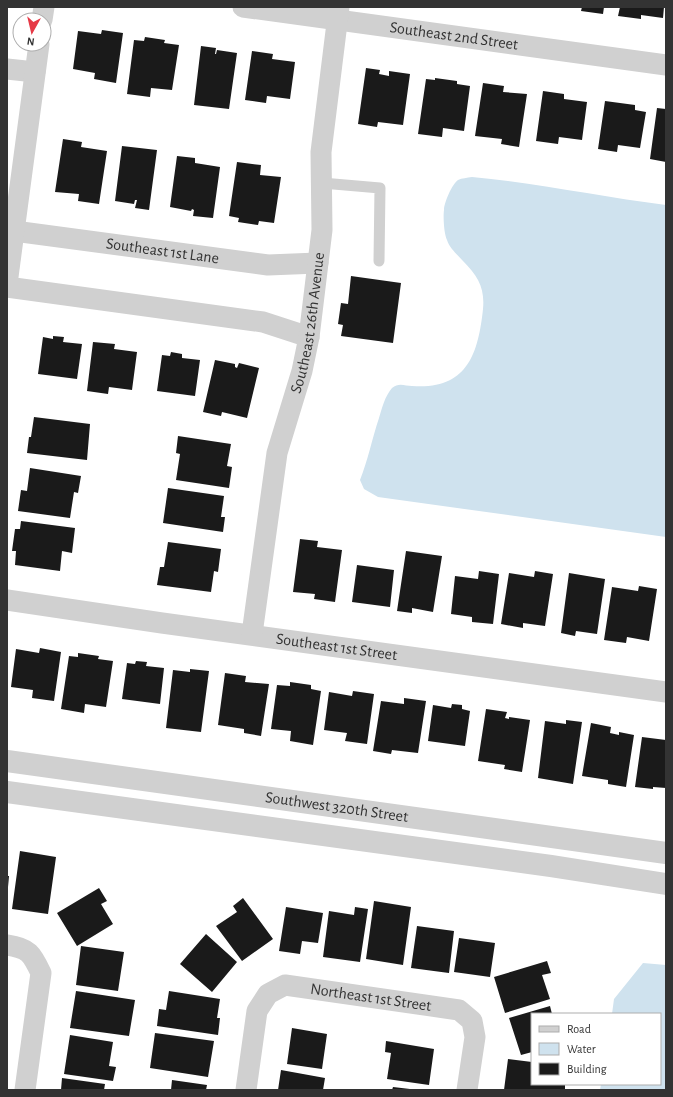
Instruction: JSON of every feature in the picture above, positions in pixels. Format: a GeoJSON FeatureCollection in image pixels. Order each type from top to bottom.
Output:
{"type":"FeatureCollection","features":[{"type":"Feature","properties":{"kind":"street","name":"Southeast 2nd Street"},"geometry":{"type":"LineString","coordinates":[[243,7],[338,14],[666,65]]}},
{"type":"Feature","properties":{"kind":"street","name":"Southeast 26th Avenue"},"geometry":{"type":"LineString","coordinates":[[252,634],[277,453],[302,371],[309,337],[322,230],[321,152],[338,14]]}},
{"type":"Feature","properties":{"kind":"street"},"geometry":{"type":"LineString","coordinates":[[38,52],[11,231],[7,285],[263,322],[309,337]]}},
{"type":"Feature","properties":{"kind":"street"},"geometry":{"type":"LineString","coordinates":[[7,68],[35,72]]}},
{"type":"Feature","properties":{"kind":"street","name":"Southeast 1st Lane"},"geometry":{"type":"LineString","coordinates":[[11,231],[268,265],[318,262]]}},
{"type":"Feature","properties":{"kind":"street","name":"Southeast 1st Street"},"geometry":{"type":"LineString","coordinates":[[7,600],[162,623],[252,634],[666,692]]}},
{"type":"Feature","properties":{"kind":"street","name":"Southwest 320th Street"},"geometry":{"type":"LineString","coordinates":[[7,762],[666,853]]}},
{"type":"Feature","properties":{"kind":"street","name":"Southwest 320th Street"},"geometry":{"type":"LineString","coordinates":[[7,792],[535,864],[666,884]]}},
{"type":"Feature","properties":{"kind":"street"},"geometry":{"type":"LineString","coordinates":[[7,945],[17,946],[32,955],[41,973],[25,1090]]}},
{"type":"Feature","properties":{"kind":"street","name":"Northeast 1st Street"},"geometry":{"type":"LineString","coordinates":[[246,1090],[257,1011],[268,994],[285,985],[459,1010],[472,1021],[475,1037],[467,1090]]}},
{"type":"Feature","properties":{"kind":"lane"},"geometry":{"type":"LineString","coordinates":[[322,183],[380,188],[379,261]]}},
{"type":"Feature","properties":{"kind":"water"},"geometry":{"type":"Polygon","coordinates":[[[472,177],[666,205],[666,537],[378,497],[364,489],[360,480],[383,406],[392,388],[397,385],[430,386],[445,382],[457,376],[466,367],[473,355],[481,326],[483,309],[482,289],[473,272],[448,243],[445,234],[444,221],[445,203],[453,185],[458,180],[472,177]]]}},
{"type":"Feature","properties":{"kind":"water"},"geometry":{"type":"Polygon","coordinates":[[[643,963],[666,965],[666,1090],[600,1090],[601,1085],[661,1085],[661,1013],[612,1013],[614,999],[643,963]]]}},
{"type":"Feature","properties":{"kind":"building"},"geometry":{"type":"Polygon","coordinates":[[[582,7],[604,7],[603,14],[581,11],[582,7]]]}},
{"type":"Feature","properties":{"kind":"building"},"geometry":{"type":"Polygon","coordinates":[[[620,7],[664,7],[663,18],[641,15],[641,19],[618,16],[620,7]]]}},
{"type":"Feature","properties":{"kind":"building"},"geometry":{"type":"Polygon","coordinates":[[[102,30],[123,33],[116,83],[94,79],[95,73],[73,69],[78,31],[101,34],[102,30]]]}},
{"type":"Feature","properties":{"kind":"building"},"geometry":{"type":"Polygon","coordinates":[[[145,37],[165,40],[164,43],[179,45],[172,90],[151,88],[150,97],[127,94],[134,40],[144,41],[145,37]]]}},
{"type":"Feature","properties":{"kind":"building"},"geometry":{"type":"Polygon","coordinates":[[[201,46],[216,48],[215,54],[217,50],[237,53],[229,109],[194,105],[201,46]]]}},
{"type":"Feature","properties":{"kind":"building"},"geometry":{"type":"Polygon","coordinates":[[[252,51],[273,54],[272,59],[295,62],[290,99],[267,96],[266,103],[245,100],[252,51]]]}},
{"type":"Feature","properties":{"kind":"building"},"geometry":{"type":"Polygon","coordinates":[[[366,68],[380,70],[379,74],[389,76],[389,71],[410,74],[403,125],[378,122],[377,127],[358,124],[366,68]]]}},
{"type":"Feature","properties":{"kind":"building"},"geometry":{"type":"Polygon","coordinates":[[[435,78],[457,81],[457,84],[470,86],[464,131],[443,128],[442,137],[418,134],[426,79],[435,80],[435,78]]]}},
{"type":"Feature","properties":{"kind":"building"},"geometry":{"type":"Polygon","coordinates":[[[483,83],[504,86],[503,92],[527,94],[519,147],[501,144],[502,139],[475,136],[483,83]]]}},
{"type":"Feature","properties":{"kind":"building"},"geometry":{"type":"Polygon","coordinates":[[[543,91],[564,94],[564,99],[587,102],[582,140],[559,137],[558,144],[536,141],[543,91]]]}},
{"type":"Feature","properties":{"kind":"building"},"geometry":{"type":"Polygon","coordinates":[[[605,101],[635,105],[635,110],[646,112],[640,148],[618,145],[617,152],[598,149],[605,101]]]}},
{"type":"Feature","properties":{"kind":"building"},"geometry":{"type":"Polygon","coordinates":[[[657,108],[666,109],[666,162],[650,159],[657,108]]]}},
{"type":"Feature","properties":{"kind":"building"},"geometry":{"type":"Polygon","coordinates":[[[63,139],[82,142],[81,147],[107,151],[99,204],[78,201],[79,194],[55,192],[63,139]]]}},
{"type":"Feature","properties":{"kind":"building"},"geometry":{"type":"Polygon","coordinates":[[[122,146],[157,150],[149,210],[135,208],[137,200],[135,200],[134,204],[115,201],[122,146]]]}},
{"type":"Feature","properties":{"kind":"building"},"geometry":{"type":"Polygon","coordinates":[[[177,156],[195,158],[195,163],[220,167],[213,218],[193,216],[194,210],[192,209],[191,211],[170,207],[177,156]]]}},
{"type":"Feature","properties":{"kind":"building"},"geometry":{"type":"Polygon","coordinates":[[[237,162],[261,165],[260,175],[281,177],[274,223],[259,221],[258,225],[238,222],[239,218],[229,216],[237,162]]]}},
{"type":"Feature","properties":{"kind":"building"},"geometry":{"type":"Polygon","coordinates":[[[351,276],[401,283],[393,343],[341,336],[343,325],[338,324],[341,303],[348,304],[351,276]]]}},
{"type":"Feature","properties":{"kind":"building"},"geometry":{"type":"Polygon","coordinates":[[[53,336],[64,337],[63,342],[82,344],[77,379],[38,374],[43,337],[53,339],[53,336]]]}},
{"type":"Feature","properties":{"kind":"building"},"geometry":{"type":"Polygon","coordinates":[[[93,342],[115,344],[114,349],[137,352],[132,390],[109,387],[108,394],[87,391],[93,342]]]}},
{"type":"Feature","properties":{"kind":"building"},"geometry":{"type":"Polygon","coordinates":[[[171,352],[182,354],[182,358],[200,360],[195,396],[157,391],[162,355],[170,356],[171,352]]]}},
{"type":"Feature","properties":{"kind":"building"},"geometry":{"type":"Polygon","coordinates":[[[215,360],[235,364],[235,367],[237,368],[239,363],[259,368],[247,418],[222,412],[221,416],[203,412],[215,360]]]}},
{"type":"Feature","properties":{"kind":"building"},"geometry":{"type":"Polygon","coordinates":[[[34,417],[90,424],[87,460],[27,453],[34,417]]]}},
{"type":"Feature","properties":{"kind":"building"},"geometry":{"type":"Polygon","coordinates":[[[178,436],[231,444],[227,466],[232,467],[229,488],[176,480],[180,454],[176,453],[178,436]]]}},
{"type":"Feature","properties":{"kind":"building"},"geometry":{"type":"Polygon","coordinates":[[[30,468],[81,476],[78,493],[74,492],[70,518],[18,511],[21,490],[27,491],[30,468]]]}},
{"type":"Feature","properties":{"kind":"building"},"geometry":{"type":"Polygon","coordinates":[[[168,488],[224,496],[221,517],[225,517],[223,532],[163,523],[168,488]]]}},
{"type":"Feature","properties":{"kind":"building"},"geometry":{"type":"Polygon","coordinates":[[[21,521],[75,528],[72,553],[62,551],[60,571],[15,565],[16,551],[12,551],[15,529],[20,529],[21,521]]]}},
{"type":"Feature","properties":{"kind":"building"},"geometry":{"type":"Polygon","coordinates":[[[300,539],[318,541],[317,547],[342,550],[335,602],[314,599],[315,594],[293,592],[300,539]]]}},
{"type":"Feature","properties":{"kind":"building"},"geometry":{"type":"Polygon","coordinates":[[[168,542],[221,549],[218,572],[214,571],[211,592],[157,585],[160,567],[164,567],[168,542]]]}},
{"type":"Feature","properties":{"kind":"building"},"geometry":{"type":"Polygon","coordinates":[[[406,551],[442,556],[433,612],[412,608],[412,613],[397,611],[406,551]]]}},
{"type":"Feature","properties":{"kind":"building"},"geometry":{"type":"Polygon","coordinates":[[[357,565],[394,570],[390,607],[352,602],[357,565]]]}},
{"type":"Feature","properties":{"kind":"building"},"geometry":{"type":"Polygon","coordinates":[[[479,571],[499,574],[493,624],[472,622],[472,617],[451,614],[455,576],[478,579],[479,571]]]}},
{"type":"Feature","properties":{"kind":"building"},"geometry":{"type":"Polygon","coordinates":[[[535,571],[553,574],[545,626],[523,623],[523,628],[501,624],[509,573],[534,577],[535,571]]]}},
{"type":"Feature","properties":{"kind":"building"},"geometry":{"type":"Polygon","coordinates":[[[569,573],[605,579],[597,634],[576,631],[575,636],[561,633],[569,573]]]}},
{"type":"Feature","properties":{"kind":"building"},"geometry":{"type":"Polygon","coordinates":[[[639,586],[657,589],[649,641],[627,637],[626,643],[604,640],[612,587],[638,591],[639,586]]]}},
{"type":"Feature","properties":{"kind":"building"},"geometry":{"type":"Polygon","coordinates":[[[40,648],[61,652],[54,701],[32,698],[33,690],[11,687],[16,649],[39,653],[40,648]]]}},
{"type":"Feature","properties":{"kind":"building"},"geometry":{"type":"Polygon","coordinates":[[[78,653],[99,656],[98,659],[113,661],[106,707],[85,704],[84,713],[61,709],[69,656],[78,657],[78,653]]]}},
{"type":"Feature","properties":{"kind":"building"},"geometry":{"type":"Polygon","coordinates":[[[136,661],[147,662],[146,666],[164,668],[160,704],[122,699],[127,663],[135,664],[136,661]]]}},
{"type":"Feature","properties":{"kind":"building"},"geometry":{"type":"Polygon","coordinates":[[[190,669],[209,671],[201,732],[166,728],[173,670],[190,672],[190,669]]]}},
{"type":"Feature","properties":{"kind":"building"},"geometry":{"type":"Polygon","coordinates":[[[225,673],[246,676],[245,682],[269,684],[261,736],[244,733],[244,729],[218,725],[225,673]]]}},
{"type":"Feature","properties":{"kind":"building"},"geometry":{"type":"Polygon","coordinates":[[[290,682],[311,685],[311,689],[321,691],[313,745],[290,741],[291,731],[271,729],[277,685],[290,686],[290,682]]]}},
{"type":"Feature","properties":{"kind":"building"},"geometry":{"type":"Polygon","coordinates":[[[353,691],[374,694],[367,744],[345,741],[347,733],[324,730],[329,692],[352,696],[353,691]]]}},
{"type":"Feature","properties":{"kind":"building"},"geometry":{"type":"Polygon","coordinates":[[[404,698],[426,701],[418,753],[392,750],[391,754],[373,751],[381,701],[404,704],[404,698]]]}},
{"type":"Feature","properties":{"kind":"building"},"geometry":{"type":"Polygon","coordinates":[[[452,704],[462,705],[462,709],[470,711],[465,746],[428,741],[433,705],[451,708],[452,704]]]}},
{"type":"Feature","properties":{"kind":"building"},"geometry":{"type":"Polygon","coordinates":[[[486,709],[507,712],[505,718],[509,719],[509,717],[530,720],[522,772],[504,769],[505,765],[478,761],[486,709]]]}},
{"type":"Feature","properties":{"kind":"building"},"geometry":{"type":"Polygon","coordinates":[[[566,720],[582,722],[573,784],[538,778],[545,721],[566,724],[566,720]]]}},
{"type":"Feature","properties":{"kind":"building"},"geometry":{"type":"Polygon","coordinates":[[[591,723],[611,727],[610,733],[619,735],[619,732],[634,735],[626,787],[608,784],[608,780],[582,776],[591,723]]]}},
{"type":"Feature","properties":{"kind":"building"},"geometry":{"type":"Polygon","coordinates":[[[642,737],[666,740],[666,788],[653,787],[653,789],[635,787],[642,737]]]}},
{"type":"Feature","properties":{"kind":"building"},"geometry":{"type":"Polygon","coordinates":[[[20,851],[56,857],[48,914],[12,909],[20,851]]]}},
{"type":"Feature","properties":{"kind":"building"},"geometry":{"type":"Polygon","coordinates":[[[7,876],[9,876],[8,887],[7,887],[7,876]]]}},
{"type":"Feature","properties":{"kind":"building"},"geometry":{"type":"Polygon","coordinates":[[[99,888],[107,901],[101,904],[113,924],[77,946],[57,913],[99,888]]]}},
{"type":"Feature","properties":{"kind":"building"},"geometry":{"type":"Polygon","coordinates":[[[243,898],[273,939],[242,961],[216,926],[237,912],[233,906],[243,898]]]}},
{"type":"Feature","properties":{"kind":"building"},"geometry":{"type":"Polygon","coordinates":[[[374,901],[411,907],[403,965],[366,959],[374,901]]]}},
{"type":"Feature","properties":{"kind":"building"},"geometry":{"type":"Polygon","coordinates":[[[286,907],[323,913],[318,943],[302,941],[300,954],[279,951],[286,907]]]}},
{"type":"Feature","properties":{"kind":"building"},"geometry":{"type":"Polygon","coordinates":[[[355,907],[368,909],[360,962],[323,957],[329,911],[354,915],[355,907]]]}},
{"type":"Feature","properties":{"kind":"building"},"geometry":{"type":"Polygon","coordinates":[[[417,926],[454,931],[449,973],[411,968],[417,926]]]}},
{"type":"Feature","properties":{"kind":"building"},"geometry":{"type":"Polygon","coordinates":[[[206,934],[237,962],[212,992],[180,964],[206,934]]]}},
{"type":"Feature","properties":{"kind":"building"},"geometry":{"type":"Polygon","coordinates":[[[459,938],[495,943],[490,977],[454,972],[459,938]]]}},
{"type":"Feature","properties":{"kind":"building"},"geometry":{"type":"Polygon","coordinates":[[[81,946],[124,952],[118,991],[76,985],[81,946]]]}},
{"type":"Feature","properties":{"kind":"building"},"geometry":{"type":"Polygon","coordinates":[[[547,961],[551,973],[542,975],[550,999],[505,1013],[494,977],[547,961]]]}},
{"type":"Feature","properties":{"kind":"building"},"geometry":{"type":"Polygon","coordinates":[[[76,991],[135,1000],[129,1036],[70,1028],[76,991]]]}},
{"type":"Feature","properties":{"kind":"building"},"geometry":{"type":"Polygon","coordinates":[[[169,991],[220,999],[217,1018],[220,1018],[218,1035],[157,1026],[159,1009],[166,1010],[169,991]]]}},
{"type":"Feature","properties":{"kind":"building"},"geometry":{"type":"Polygon","coordinates":[[[550,1006],[552,1013],[531,1013],[531,1052],[521,1055],[509,1018],[550,1006]]]}},
{"type":"Feature","properties":{"kind":"building"},"geometry":{"type":"Polygon","coordinates":[[[292,1028],[327,1034],[322,1069],[287,1064],[292,1028]]]}},
{"type":"Feature","properties":{"kind":"building"},"geometry":{"type":"Polygon","coordinates":[[[155,1033],[214,1041],[208,1077],[150,1068],[155,1033]]]}},
{"type":"Feature","properties":{"kind":"building"},"geometry":{"type":"Polygon","coordinates":[[[70,1035],[113,1042],[109,1066],[116,1067],[113,1081],[64,1074],[70,1035]]]}},
{"type":"Feature","properties":{"kind":"building"},"geometry":{"type":"Polygon","coordinates":[[[386,1041],[434,1049],[429,1085],[387,1079],[391,1053],[385,1052],[386,1041]]]}},
{"type":"Feature","properties":{"kind":"building"},"geometry":{"type":"Polygon","coordinates":[[[508,1059],[531,1062],[531,1085],[565,1085],[565,1090],[504,1090],[508,1059]]]}},
{"type":"Feature","properties":{"kind":"building"},"geometry":{"type":"Polygon","coordinates":[[[281,1070],[325,1078],[323,1090],[278,1090],[281,1070]]]}},
{"type":"Feature","properties":{"kind":"building"},"geometry":{"type":"Polygon","coordinates":[[[62,1078],[105,1084],[104,1090],[61,1090],[62,1078]]]}},
{"type":"Feature","properties":{"kind":"building"},"geometry":{"type":"Polygon","coordinates":[[[172,1080],[207,1085],[206,1090],[171,1090],[172,1080]]]}},
{"type":"Feature","properties":{"kind":"building"},"geometry":{"type":"Polygon","coordinates":[[[393,1087],[410,1089],[410,1090],[392,1090],[393,1087]]]}}]}
